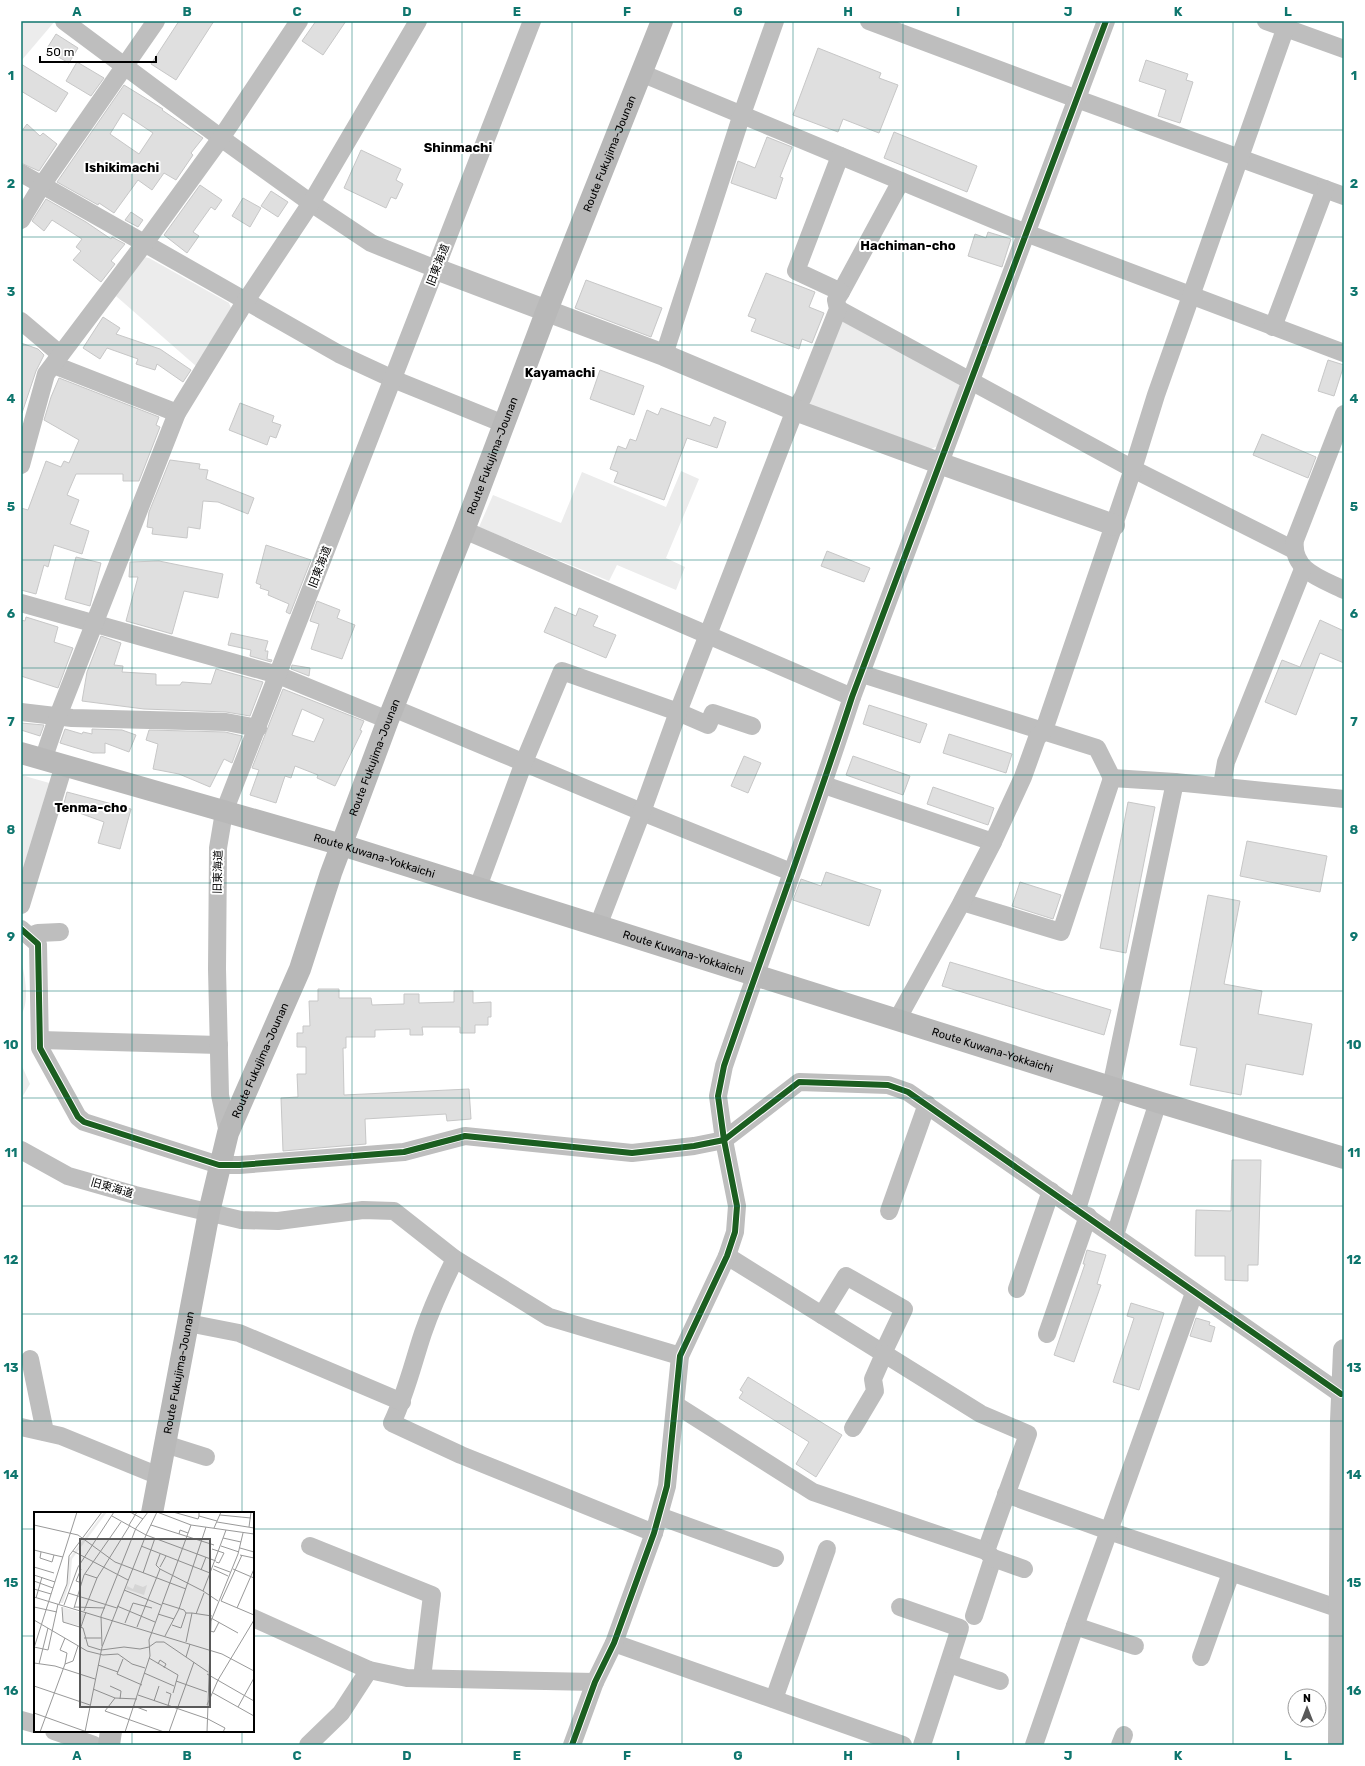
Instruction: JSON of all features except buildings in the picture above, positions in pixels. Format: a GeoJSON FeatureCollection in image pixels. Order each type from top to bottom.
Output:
{"type":"FeatureCollection","features":[{"type":"Feature","properties":{"kind":"main road","name":"Route Fukujima-Jounan"},"geometry":{"type":"LineString","coordinates":[[152,1512],[209,1212],[219,1165],[228,1133],[300,969],[342,845],[390,714],[464,530],[547,310],[662,21]]}},
{"type":"Feature","properties":{"kind":"main road","name":"Route Kuwana-Yokkaichi"},"geometry":{"type":"LineString","coordinates":[[21,753],[342,845],[1113,1088],[1344,1158]]}},
{"type":"Feature","properties":{"kind":"main road"},"geometry":{"type":"LineString","coordinates":[[109,1745],[111,1732]]}},
{"type":"Feature","properties":{"kind":"street"},"geometry":{"type":"LineString","coordinates":[[64,21],[221,138],[311,203],[371,243],[664,355],[795,410],[939,464],[1114,525]]}},
{"type":"Feature","properties":{"kind":"street"},"geometry":{"type":"LineString","coordinates":[[21,220],[42,185],[156,21]]}},
{"type":"Feature","properties":{"kind":"street"},"geometry":{"type":"LineString","coordinates":[[21,465],[46,374],[144,244],[221,138],[300,21]]}},
{"type":"Feature","properties":{"kind":"street"},"geometry":{"type":"LineString","coordinates":[[43,760],[58,716],[177,413],[245,302],[311,203],[418,21]]}},
{"type":"Feature","properties":{"kind":"street","name":"旧東海道"},"geometry":{"type":"LineString","coordinates":[[228,1133],[220,1095],[216,969],[218,848],[224,812],[258,728],[532,21]]}},
{"type":"Feature","properties":{"kind":"street"},"geometry":{"type":"LineString","coordinates":[[664,355],[742,114],[775,21]]}},
{"type":"Feature","properties":{"kind":"street"},"geometry":{"type":"LineString","coordinates":[[869,21],[1240,159],[1344,196]]}},
{"type":"Feature","properties":{"kind":"street"},"geometry":{"type":"LineString","coordinates":[[572,1745],[595,1682],[614,1643],[659,1516],[667,1486],[680,1356],[727,1256],[735,1232],[737,1206],[724,1140],[718,1096],[720,1080],[791,872],[824,785],[852,697],[862,674],[939,464],[1078,99],[1106,21]]}},
{"type":"Feature","properties":{"kind":"street"},"geometry":{"type":"LineString","coordinates":[[1266,21],[1287,24],[1344,49]]}},
{"type":"Feature","properties":{"kind":"street"},"geometry":{"type":"LineString","coordinates":[[897,1020],[993,842],[1023,777],[1037,738],[1044,730],[1133,469],[1156,395],[1287,24]]}},
{"type":"Feature","properties":{"kind":"street"},"geometry":{"type":"LineString","coordinates":[[641,73],[1026,233],[1344,353]]}},
{"type":"Feature","properties":{"kind":"street"},"geometry":{"type":"LineString","coordinates":[[840,156],[796,271],[840,301],[971,382],[1133,469],[1294,550]]}},
{"type":"Feature","properties":{"kind":"street"},"geometry":{"type":"LineString","coordinates":[[21,173],[245,302],[339,354],[393,379],[504,424]]}},
{"type":"Feature","properties":{"kind":"street"},"geometry":{"type":"LineString","coordinates":[[598,926],[642,812],[678,712],[795,410],[803,397],[840,301],[901,181]]}},
{"type":"Feature","properties":{"kind":"street"},"geometry":{"type":"LineString","coordinates":[[1273,327],[1324,189]]}},
{"type":"Feature","properties":{"kind":"street"},"geometry":{"type":"LineString","coordinates":[[21,321],[57,360],[177,413]]}},
{"type":"Feature","properties":{"kind":"street"},"geometry":{"type":"LineString","coordinates":[[1344,414],[1295,540],[1294,550],[1303,569],[1344,590]]}},
{"type":"Feature","properties":{"kind":"street"},"geometry":{"type":"LineString","coordinates":[[464,530],[852,697]]}},
{"type":"Feature","properties":{"kind":"street"},"geometry":{"type":"LineString","coordinates":[[1222,786],[1226,762],[1261,670],[1303,569]]}},
{"type":"Feature","properties":{"kind":"street"},"geometry":{"type":"LineString","coordinates":[[21,603],[278,676],[390,714],[524,762],[642,812],[791,872]]}},
{"type":"Feature","properties":{"kind":"street"},"geometry":{"type":"LineString","coordinates":[[478,887],[524,762],[562,671],[678,712],[708,725],[712,713],[752,726]]}},
{"type":"Feature","properties":{"kind":"street"},"geometry":{"type":"LineString","coordinates":[[862,674],[1044,730],[1097,748],[1112,778],[1061,932],[962,902]]}},
{"type":"Feature","properties":{"kind":"street"},"geometry":{"type":"LineString","coordinates":[[21,712],[72,718],[226,722],[258,728]]}},
{"type":"Feature","properties":{"kind":"street"},"geometry":{"type":"LineString","coordinates":[[21,905],[64,765]]}},
{"type":"Feature","properties":{"kind":"street"},"geometry":{"type":"LineString","coordinates":[[1112,778],[1222,786],[1344,799]]}},
{"type":"Feature","properties":{"kind":"street"},"geometry":{"type":"LineString","coordinates":[[1047,1334],[1082,1212],[1113,1088],[1175,782]]}},
{"type":"Feature","properties":{"kind":"street"},"geometry":{"type":"LineString","coordinates":[[824,785],[993,842]]}},
{"type":"Feature","properties":{"kind":"street"},"geometry":{"type":"LineString","coordinates":[[25,933],[60,932]]}},
{"type":"Feature","properties":{"kind":"street"},"geometry":{"type":"LineString","coordinates":[[25,933],[38,944],[40,1048],[78,1117],[84,1122],[219,1165],[239,1165],[404,1152],[466,1136],[632,1153],[694,1146],[724,1140],[799,1082],[888,1085],[908,1092],[927,1104],[1115,1235],[1194,1293],[1341,1394]]}},
{"type":"Feature","properties":{"kind":"street"},"geometry":{"type":"LineString","coordinates":[[40,1040],[219,1045]]}},
{"type":"Feature","properties":{"kind":"street"},"geometry":{"type":"LineString","coordinates":[[1115,1235],[1158,1102]]}},
{"type":"Feature","properties":{"kind":"street"},"geometry":{"type":"LineString","coordinates":[[889,1211],[927,1104]]}},
{"type":"Feature","properties":{"kind":"street","name":"旧東海道"},"geometry":{"type":"LineString","coordinates":[[21,1150],[68,1176],[135,1195],[242,1220],[278,1221],[363,1210],[394,1211],[455,1259],[549,1317],[680,1356]]}},
{"type":"Feature","properties":{"kind":"street"},"geometry":{"type":"LineString","coordinates":[[1017,1289],[1051,1190]]}},
{"type":"Feature","properties":{"kind":"street"},"geometry":{"type":"LineString","coordinates":[[727,1256],[981,1414],[1028,1434],[1006,1494],[974,1616]]}},
{"type":"Feature","properties":{"kind":"street"},"geometry":{"type":"LineString","coordinates":[[455,1259],[429,1315],[402,1402],[392,1423],[474,1460],[654,1533]]}},
{"type":"Feature","properties":{"kind":"street"},"geometry":{"type":"LineString","coordinates":[[822,1315],[846,1276],[904,1309],[872,1379],[875,1391],[853,1428]]}},
{"type":"Feature","properties":{"kind":"street"},"geometry":{"type":"LineString","coordinates":[[1034,1745],[1194,1293]]}},
{"type":"Feature","properties":{"kind":"street"},"geometry":{"type":"LineString","coordinates":[[188,1323],[239,1333],[402,1402]]}},
{"type":"Feature","properties":{"kind":"street"},"geometry":{"type":"LineString","coordinates":[[1342,1744],[1340,1609],[1341,1394],[1344,1350]]}},
{"type":"Feature","properties":{"kind":"street"},"geometry":{"type":"LineString","coordinates":[[30,1359],[45,1432]]}},
{"type":"Feature","properties":{"kind":"street"},"geometry":{"type":"LineString","coordinates":[[676,1405],[813,1492],[990,1554],[1024,1569]]}},
{"type":"Feature","properties":{"kind":"street"},"geometry":{"type":"LineString","coordinates":[[21,1427],[61,1436],[159,1476]]}},
{"type":"Feature","properties":{"kind":"street"},"geometry":{"type":"LineString","coordinates":[[165,1444],[206,1456]]}},
{"type":"Feature","properties":{"kind":"street"},"geometry":{"type":"LineString","coordinates":[[1006,1494],[1109,1531],[1340,1609]]}},
{"type":"Feature","properties":{"kind":"street"},"geometry":{"type":"LineString","coordinates":[[659,1516],[775,1558]]}},
{"type":"Feature","properties":{"kind":"street"},"geometry":{"type":"LineString","coordinates":[[310,1546],[432,1595],[422,1678]]}},
{"type":"Feature","properties":{"kind":"street"},"geometry":{"type":"LineString","coordinates":[[774,1699],[827,1548]]}},
{"type":"Feature","properties":{"kind":"street"},"geometry":{"type":"LineString","coordinates":[[1201,1658],[1231,1573]]}},
{"type":"Feature","properties":{"kind":"street"},"geometry":{"type":"LineString","coordinates":[[900,1607],[960,1628],[922,1745]]}},
{"type":"Feature","properties":{"kind":"street"},"geometry":{"type":"LineString","coordinates":[[254,1618],[369,1670],[406,1678],[595,1682]]}},
{"type":"Feature","properties":{"kind":"street"},"geometry":{"type":"LineString","coordinates":[[1075,1626],[1135,1646]]}},
{"type":"Feature","properties":{"kind":"street"},"geometry":{"type":"LineString","coordinates":[[614,1643],[903,1745]]}},
{"type":"Feature","properties":{"kind":"street"},"geometry":{"type":"LineString","coordinates":[[949,1664],[1000,1681]]}},
{"type":"Feature","properties":{"kind":"street"},"geometry":{"type":"LineString","coordinates":[[308,1745],[341,1713],[369,1670]]}},
{"type":"Feature","properties":{"kind":"street"},"geometry":{"type":"LineString","coordinates":[[21,1720],[34,1724]]}},
{"type":"Feature","properties":{"kind":"street"},"geometry":{"type":"LineString","coordinates":[[57,1732],[94,1745]]}},
{"type":"Feature","properties":{"kind":"shaded area"},"geometry":{"type":"Polygon","coordinates":[[[21,21],[55,21],[21,61],[21,21]]]}},
{"type":"Feature","properties":{"kind":"shaded area"},"geometry":{"type":"Polygon","coordinates":[[[144,257],[149,258],[229,303],[231,308],[196,366],[116,296],[144,257]]]}},
{"type":"Feature","properties":{"kind":"shaded area"},"geometry":{"type":"Polygon","coordinates":[[[842,321],[957,382],[961,389],[940,445],[931,449],[809,405],[807,399],[842,321]]]}},
{"type":"Feature","properties":{"kind":"shaded area"},"geometry":{"type":"Polygon","coordinates":[[[681,471],[699,479],[666,558],[685,567],[676,590],[617,565],[609,581],[479,527],[493,495],[561,523],[582,472],[666,507],[681,471]]]}},
{"type":"Feature","properties":{"kind":"shaded area"},"geometry":{"type":"Polygon","coordinates":[[[21,775],[53,784],[21,891],[21,775]]]}},
{"type":"Feature","properties":{"kind":"shaded area"},"geometry":{"type":"Polygon","coordinates":[[[21,960],[26,996],[24,1009],[21,1015],[21,960]]]}},
{"type":"Feature","properties":{"kind":"shaded area"},"geometry":{"type":"Polygon","coordinates":[[[21,1064],[30,1084],[21,1099],[21,1064]]]}},
{"type":"Feature","properties":{"kind":"cycle path"},"geometry":{"type":"LineString","coordinates":[[572,1745],[595,1682],[614,1643],[654,1533],[667,1486],[680,1356],[727,1256],[735,1232],[737,1206],[724,1140],[718,1096],[724,1066],[852,697],[1106,21]]}},
{"type":"Feature","properties":{"kind":"cycle path"},"geometry":{"type":"LineString","coordinates":[[21,929],[38,944],[40,1048],[78,1117],[84,1122],[219,1165],[239,1165],[404,1152],[465,1136],[632,1153],[694,1146],[724,1140],[799,1082],[888,1085],[908,1092],[1341,1394]]}},
{"type":"Feature","properties":{"kind":"district","name":"Shinmachi"},"geometry":{"type":"Point","coordinates":[458,147]}},
{"type":"Feature","properties":{"kind":"district","name":"Ishikimachi"},"geometry":{"type":"Point","coordinates":[122,167]}},
{"type":"Feature","properties":{"kind":"district","name":"Hachiman-cho"},"geometry":{"type":"Point","coordinates":[908,245]}},
{"type":"Feature","properties":{"kind":"district","name":"Kayamachi"},"geometry":{"type":"Point","coordinates":[560,372]}},
{"type":"Feature","properties":{"kind":"district","name":"Tenma-cho"},"geometry":{"type":"Point","coordinates":[91,807]}}]}
